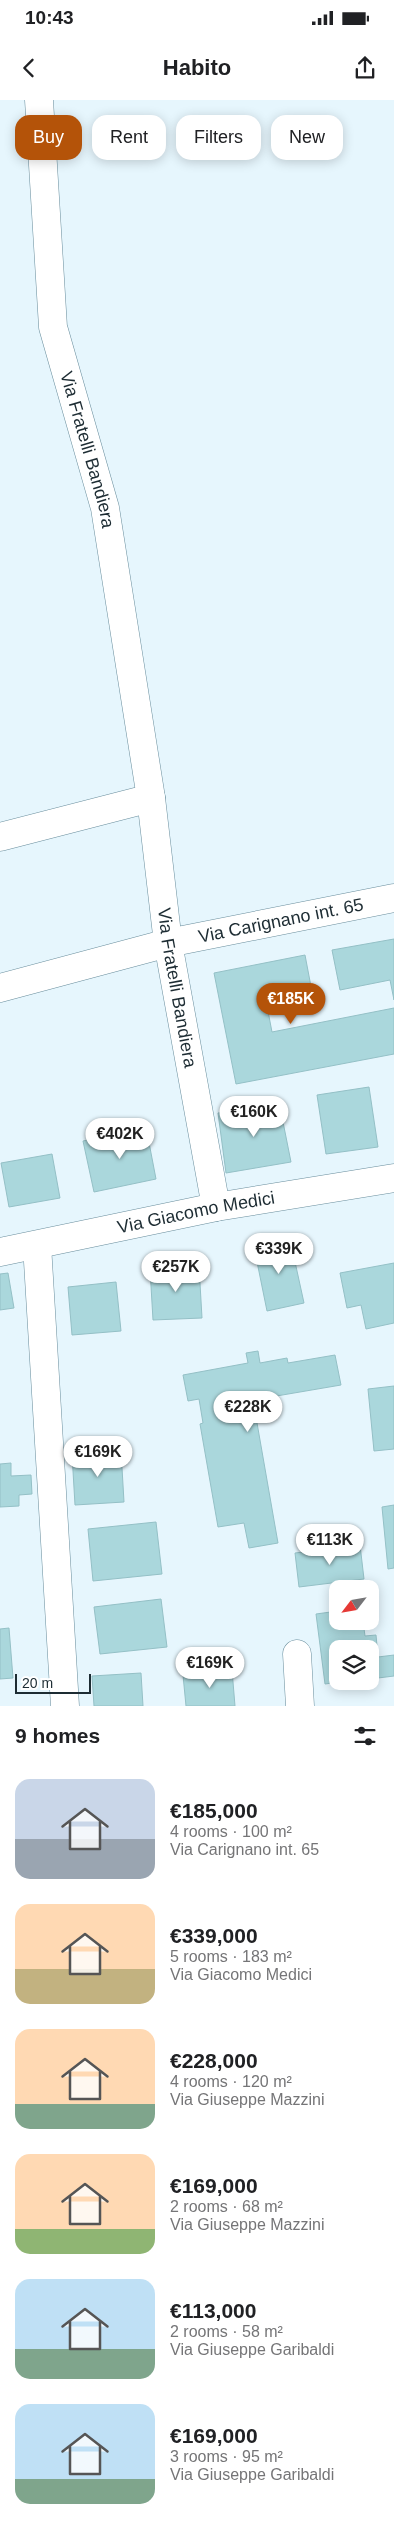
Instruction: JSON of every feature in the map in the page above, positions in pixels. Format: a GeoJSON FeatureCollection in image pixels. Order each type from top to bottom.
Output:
{"type":"FeatureCollection","features":[{"type":"Feature","properties":{"kind":"street","name":"Via Fratelli Bandiera"},"geometry":{"type":"LineString","coordinates":[[39,100],[53,327],[104,508],[151,798],[168,943],[216,1207]]}},
{"type":"Feature","properties":{"kind":"street"},"geometry":{"type":"LineString","coordinates":[[0,837],[151,798]]}},
{"type":"Feature","properties":{"kind":"street","name":"Via Carignano int. 65"},"geometry":{"type":"LineString","coordinates":[[0,988],[168,943],[394,898]]}},
{"type":"Feature","properties":{"kind":"street","name":"Via Giacomo Medici"},"geometry":{"type":"LineString","coordinates":[[0,1252],[216,1207],[394,1178]]}},
{"type":"Feature","properties":{"kind":"street"},"geometry":{"type":"LineString","coordinates":[[37,1244],[65,1706]]}},
{"type":"Feature","properties":{"kind":"street"},"geometry":{"type":"LineString","coordinates":[[297,1654],[300,1706]]}},
{"type":"Feature","properties":{"kind":"building"},"geometry":{"type":"Polygon","coordinates":[[[394,939],[394,1000],[390,980],[340,990],[332,950],[394,939]]]}},
{"type":"Feature","properties":{"kind":"building"},"geometry":{"type":"Polygon","coordinates":[[[305,955],[313,997],[267,1006],[272,1032],[394,1008],[394,1054],[236,1084],[214,973],[305,955]]]}},
{"type":"Feature","properties":{"kind":"building"},"geometry":{"type":"Polygon","coordinates":[[[369,1087],[378,1147],[326,1154],[317,1095],[369,1087]]]}},
{"type":"Feature","properties":{"kind":"building"},"geometry":{"type":"Polygon","coordinates":[[[279,1102],[291,1162],[226,1173],[218,1113],[279,1102]]]}},
{"type":"Feature","properties":{"kind":"building"},"geometry":{"type":"Polygon","coordinates":[[[146,1127],[156,1179],[94,1192],[83,1141],[146,1127]]]}},
{"type":"Feature","properties":{"kind":"building"},"geometry":{"type":"Polygon","coordinates":[[[52,1154],[60,1198],[9,1207],[1,1163],[52,1154]]]}},
{"type":"Feature","properties":{"kind":"building"},"geometry":{"type":"Polygon","coordinates":[[[290,1239],[304,1303],[267,1311],[254,1247],[290,1239]]]}},
{"type":"Feature","properties":{"kind":"building"},"geometry":{"type":"Polygon","coordinates":[[[394,1263],[394,1323],[366,1329],[361,1305],[347,1308],[340,1273],[394,1263]]]}},
{"type":"Feature","properties":{"kind":"building"},"geometry":{"type":"Polygon","coordinates":[[[199,1266],[202,1318],[153,1320],[150,1269],[199,1266]]]}},
{"type":"Feature","properties":{"kind":"building"},"geometry":{"type":"Polygon","coordinates":[[[8,1273],[14,1308],[0,1310],[0,1274],[8,1273]]]}},
{"type":"Feature","properties":{"kind":"building"},"geometry":{"type":"Polygon","coordinates":[[[116,1282],[121,1331],[72,1335],[68,1287],[116,1282]]]}},
{"type":"Feature","properties":{"kind":"building"},"geometry":{"type":"Polygon","coordinates":[[[258,1351],[260,1363],[287,1358],[288,1363],[335,1355],[341,1385],[253,1400],[278,1543],[249,1548],[244,1523],[218,1527],[200,1424],[203,1423],[199,1399],[188,1401],[183,1375],[248,1363],[246,1353],[258,1351]]]}},
{"type":"Feature","properties":{"kind":"building"},"geometry":{"type":"Polygon","coordinates":[[[394,1386],[394,1449],[374,1451],[368,1389],[394,1386]]]}},
{"type":"Feature","properties":{"kind":"building"},"geometry":{"type":"Polygon","coordinates":[[[121,1451],[124,1502],[75,1505],[72,1454],[121,1451]]]}},
{"type":"Feature","properties":{"kind":"building"},"geometry":{"type":"Polygon","coordinates":[[[11,1463],[11,1476],[31,1475],[32,1494],[19,1495],[19,1506],[0,1507],[0,1464],[11,1463]]]}},
{"type":"Feature","properties":{"kind":"building"},"geometry":{"type":"Polygon","coordinates":[[[394,1505],[394,1568],[388,1569],[382,1507],[394,1505]]]}},
{"type":"Feature","properties":{"kind":"building"},"geometry":{"type":"Polygon","coordinates":[[[156,1522],[162,1574],[93,1581],[88,1529],[156,1522]]]}},
{"type":"Feature","properties":{"kind":"building"},"geometry":{"type":"Polygon","coordinates":[[[360,1545],[364,1579],[329,1580],[329,1583],[299,1587],[295,1553],[360,1545]]]}},
{"type":"Feature","properties":{"kind":"building"},"geometry":{"type":"Polygon","coordinates":[[[161,1599],[167,1647],[100,1654],[94,1607],[161,1599]]]}},
{"type":"Feature","properties":{"kind":"building"},"geometry":{"type":"Polygon","coordinates":[[[329,1612],[329,1630],[364,1630],[365,1636],[376,1635],[376,1640],[329,1640],[329,1683],[325,1684],[316,1614],[329,1612]]]}},
{"type":"Feature","properties":{"kind":"building"},"geometry":{"type":"Polygon","coordinates":[[[9,1628],[13,1678],[0,1679],[0,1629],[9,1628]]]}},
{"type":"Feature","properties":{"kind":"building"},"geometry":{"type":"Polygon","coordinates":[[[394,1655],[394,1676],[379,1678],[379,1657],[394,1655]]]}},
{"type":"Feature","properties":{"kind":"building"},"geometry":{"type":"Polygon","coordinates":[[[232,1670],[235,1706],[186,1706],[183,1675],[232,1670]]]}},
{"type":"Feature","properties":{"kind":"building"},"geometry":{"type":"Polygon","coordinates":[[[141,1673],[143,1706],[94,1706],[92,1676],[141,1673]]]}}]}
